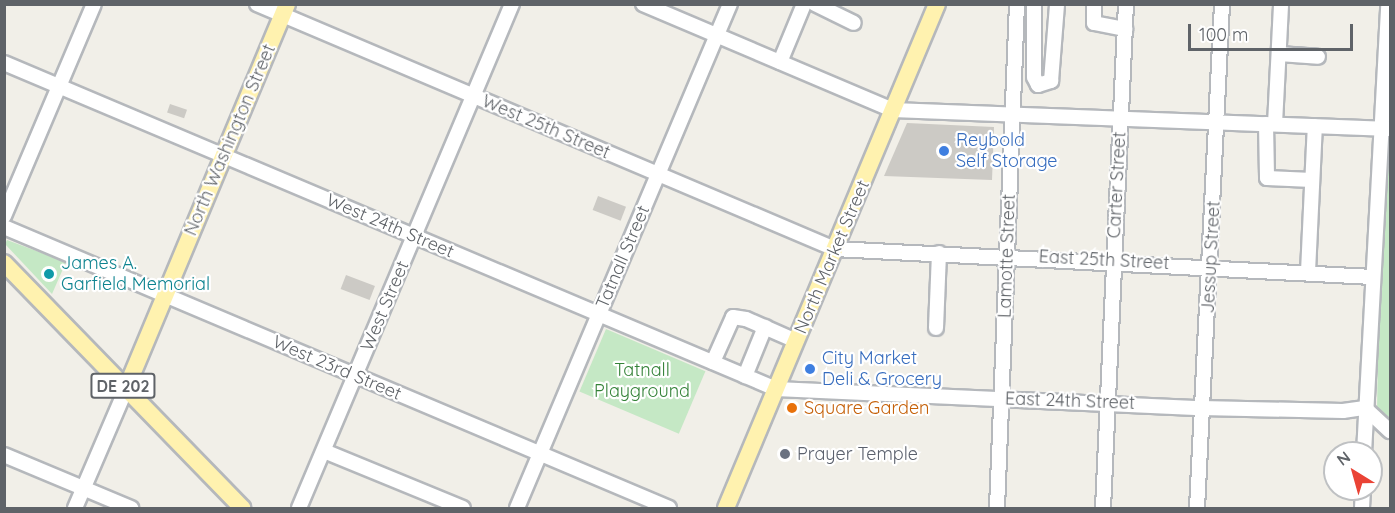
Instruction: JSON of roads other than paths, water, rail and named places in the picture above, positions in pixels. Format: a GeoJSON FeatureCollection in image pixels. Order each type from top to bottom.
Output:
{"type":"FeatureCollection","features":[{"type":"Feature","properties":{"kind":"main road","name":"North Market Street"},"geometry":{"type":"LineString","coordinates":[[726,508],[936,5]]}},
{"type":"Feature","properties":{"kind":"main road","name":"North Washington Street"},"geometry":{"type":"LineString","coordinates":[[126,389],[285,10]]}},
{"type":"Feature","properties":{"kind":"main road","name":"DE 202"},"geometry":{"type":"LineString","coordinates":[[4,263],[242,508]]}},
{"type":"Feature","properties":{"kind":"street"},"geometry":{"type":"LineString","coordinates":[[4,216],[93,4]]}},
{"type":"Feature","properties":{"kind":"street","name":"West 25th Street"},"geometry":{"type":"LineString","coordinates":[[257,4],[285,10],[473,97],[835,249]]}},
{"type":"Feature","properties":{"kind":"street","name":"West Street"},"geometry":{"type":"LineString","coordinates":[[299,508],[512,4]]}},
{"type":"Feature","properties":{"kind":"street"},"geometry":{"type":"LineString","coordinates":[[643,4],[893,110],[1386,129]]}},
{"type":"Feature","properties":{"kind":"street","name":"Tatnall Street"},"geometry":{"type":"LineString","coordinates":[[517,508],[730,4]]}},
{"type":"Feature","properties":{"kind":"street"},"geometry":{"type":"LineString","coordinates":[[780,62],[804,4]]}},
{"type":"Feature","properties":{"kind":"street"},"geometry":{"type":"LineString","coordinates":[[815,4],[854,23]]}},
{"type":"Feature","properties":{"kind":"street","name":"Lamotte Street"},"geometry":{"type":"LineString","coordinates":[[997,508],[1017,4]]}},
{"type":"Feature","properties":{"kind":"street"},"geometry":{"type":"LineString","coordinates":[[1034,4],[1034,77],[1038,85],[1051,81],[1057,4]]}},
{"type":"Feature","properties":{"kind":"street"},"geometry":{"type":"LineString","coordinates":[[1094,4],[1094,23],[1125,29]]}},
{"type":"Feature","properties":{"kind":"street","name":"Carter Street"},"geometry":{"type":"LineString","coordinates":[[1103,508],[1126,4]]}},
{"type":"Feature","properties":{"kind":"street","name":"Jessup Street"},"geometry":{"type":"LineString","coordinates":[[1197,508],[1218,122],[1221,4]]}},
{"type":"Feature","properties":{"kind":"street"},"geometry":{"type":"LineString","coordinates":[[1281,4],[1279,54],[1270,124],[1268,178],[1312,180]]}},
{"type":"Feature","properties":{"kind":"street"},"geometry":{"type":"LineString","coordinates":[[1364,441],[1373,277],[1386,129],[1388,4]]}},
{"type":"Feature","properties":{"kind":"street"},"geometry":{"type":"LineString","coordinates":[[1279,54],[1318,57]]}},
{"type":"Feature","properties":{"kind":"street","name":"West 24th Street"},"geometry":{"type":"LineString","coordinates":[[4,63],[776,389]]}},
{"type":"Feature","properties":{"kind":"street"},"geometry":{"type":"LineString","coordinates":[[1308,272],[1315,126]]}},
{"type":"Feature","properties":{"kind":"street","name":"West 23rd Street"},"geometry":{"type":"LineString","coordinates":[[4,227],[669,508]]}},
{"type":"Feature","properties":{"kind":"street","name":"East 25th Street"},"geometry":{"type":"LineString","coordinates":[[835,249],[1007,255],[1373,277]]}},
{"type":"Feature","properties":{"kind":"street"},"geometry":{"type":"LineString","coordinates":[[936,328],[939,253]]}},
{"type":"Feature","properties":{"kind":"street"},"geometry":{"type":"LineString","coordinates":[[712,362],[734,317],[765,327],[796,341]]}},
{"type":"Feature","properties":{"kind":"street"},"geometry":{"type":"LineString","coordinates":[[745,376],[765,327]]}},
{"type":"Feature","properties":{"kind":"street","name":"North Washington Street"},"geometry":{"type":"LineString","coordinates":[[75,508],[126,389]]}},
{"type":"Feature","properties":{"kind":"street","name":"East 24th Street"},"geometry":{"type":"LineString","coordinates":[[776,389],[1001,399],[1108,401],[1201,408],[1343,411],[1365,408]]}},
{"type":"Feature","properties":{"kind":"street"},"geometry":{"type":"LineString","coordinates":[[1365,408],[1390,431]]}},
{"type":"Feature","properties":{"kind":"street"},"geometry":{"type":"LineString","coordinates":[[324,451],[463,508]]}},
{"type":"Feature","properties":{"kind":"street"},"geometry":{"type":"LineString","coordinates":[[4,455],[131,508]]}},
{"type":"Feature","properties":{"kind":"place","name":"Reybold Self Storage"},"geometry":{"type":"Point","coordinates":[944,151]}},
{"type":"Feature","properties":{"kind":"place","name":"James A. Garfield Memorial"},"geometry":{"type":"Point","coordinates":[49,274]}},
{"type":"Feature","properties":{"kind":"place","name":"City Market Deli & Grocery"},"geometry":{"type":"Point","coordinates":[810,369]}},
{"type":"Feature","properties":{"kind":"place","name":"Square Garden"},"geometry":{"type":"Point","coordinates":[792,408]}},
{"type":"Feature","properties":{"kind":"place","name":"Prayer Temple"},"geometry":{"type":"Point","coordinates":[785,454]}},
{"type":"Feature","properties":{"kind":"park label","name":"Tatnall Playground"},"geometry":{"type":"Point","coordinates":[642,382]}}]}
